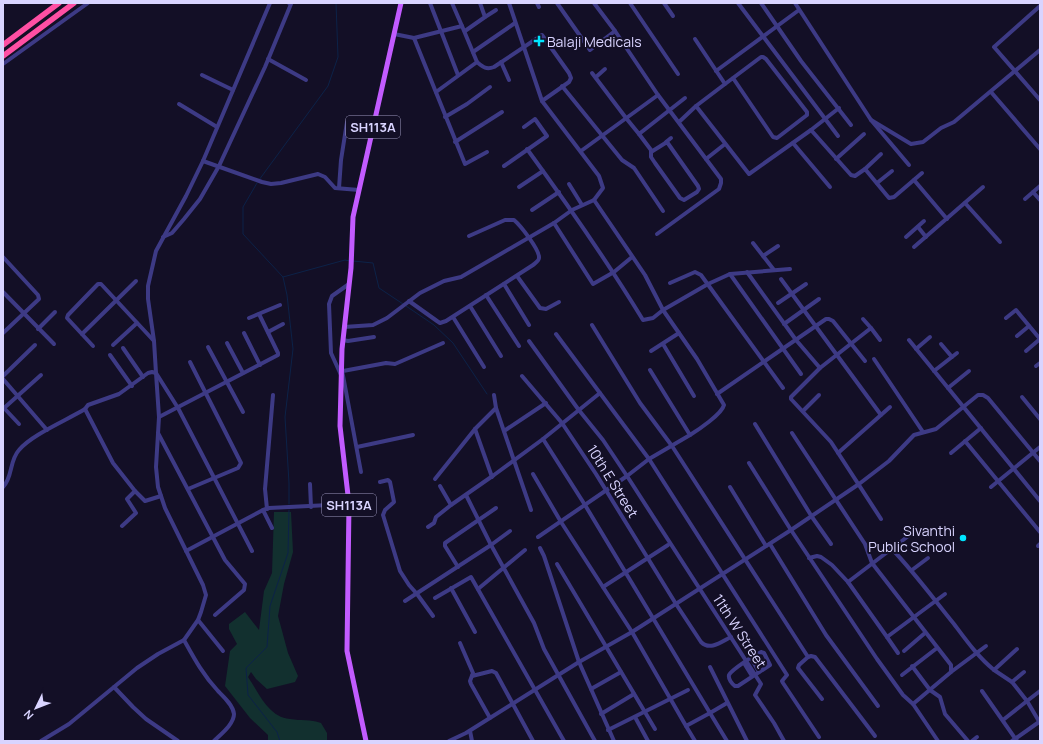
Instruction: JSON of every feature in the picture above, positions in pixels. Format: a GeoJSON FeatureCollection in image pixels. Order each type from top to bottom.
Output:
{"type":"FeatureCollection","features":[{"type":"Feature","properties":{"kind":"highway"},"geometry":{"type":"LineString","coordinates":[[3,44],[59,3]]}},
{"type":"Feature","properties":{"kind":"highway"},"geometry":{"type":"LineString","coordinates":[[3,56],[74,3]]}},
{"type":"Feature","properties":{"kind":"main road","name":"SH113A"},"geometry":{"type":"LineString","coordinates":[[366,741],[347,651],[349,504],[340,426],[343,340],[351,268],[353,217],[401,3]]}},
{"type":"Feature","properties":{"kind":"street"},"geometry":{"type":"LineString","coordinates":[[3,64],[88,3]]}},
{"type":"Feature","properties":{"kind":"street"},"geometry":{"type":"LineString","coordinates":[[41,741],[69,724],[137,668],[158,654],[184,640],[198,620],[206,594],[165,508],[158,486],[156,467],[159,417],[154,341],[148,299],[148,286],[156,250],[186,196],[203,161],[270,3]]}},
{"type":"Feature","properties":{"kind":"street"},"geometry":{"type":"LineString","coordinates":[[163,237],[172,233],[200,199],[219,166],[268,59],[290,3]]}},
{"type":"Feature","properties":{"kind":"street"},"geometry":{"type":"LineString","coordinates":[[430,3],[458,75]]}},
{"type":"Feature","properties":{"kind":"street"},"geometry":{"type":"LineString","coordinates":[[452,3],[477,62],[483,68],[487,69],[494,67],[523,46],[542,35],[571,78],[569,82],[542,101]]}},
{"type":"Feature","properties":{"kind":"street"},"geometry":{"type":"LineString","coordinates":[[480,3],[485,17]]}},
{"type":"Feature","properties":{"kind":"street"},"geometry":{"type":"LineString","coordinates":[[344,327],[373,325],[387,318],[420,293],[444,281],[461,277],[554,223],[572,210],[594,200],[603,188],[599,176],[542,101],[509,3]]}},
{"type":"Feature","properties":{"kind":"street"},"geometry":{"type":"LineString","coordinates":[[558,3],[590,50],[615,31]]}},
{"type":"Feature","properties":{"kind":"street"},"geometry":{"type":"LineString","coordinates":[[601,3],[595,5],[615,31],[669,111],[679,122],[722,183],[719,189],[657,234]]}},
{"type":"Feature","properties":{"kind":"street"},"geometry":{"type":"LineString","coordinates":[[630,3],[678,74]]}},
{"type":"Feature","properties":{"kind":"street"},"geometry":{"type":"LineString","coordinates":[[664,3],[673,16]]}},
{"type":"Feature","properties":{"kind":"street"},"geometry":{"type":"LineString","coordinates":[[738,3],[838,136]]}},
{"type":"Feature","properties":{"kind":"street"},"geometry":{"type":"LineString","coordinates":[[761,3],[802,61],[852,125]]}},
{"type":"Feature","properties":{"kind":"street"},"geometry":{"type":"LineString","coordinates":[[795,3],[871,120],[909,165]]}},
{"type":"Feature","properties":{"kind":"street"},"geometry":{"type":"LineString","coordinates":[[1040,6],[994,47],[1040,100]]}},
{"type":"Feature","properties":{"kind":"street"},"geometry":{"type":"LineString","coordinates":[[465,31],[496,10]]}},
{"type":"Feature","properties":{"kind":"street"},"geometry":{"type":"LineString","coordinates":[[716,71],[799,10]]}},
{"type":"Feature","properties":{"kind":"street"},"geometry":{"type":"LineString","coordinates":[[473,52],[515,23]]}},
{"type":"Feature","properties":{"kind":"street"},"geometry":{"type":"LineString","coordinates":[[394,34],[414,38],[462,26]]}},
{"type":"Feature","properties":{"kind":"street"},"geometry":{"type":"LineString","coordinates":[[414,38],[465,164],[488,152]]}},
{"type":"Feature","properties":{"kind":"street"},"geometry":{"type":"LineString","coordinates":[[695,38],[725,84]]}},
{"type":"Feature","properties":{"kind":"street"},"geometry":{"type":"LineString","coordinates":[[871,120],[911,144],[923,142],[941,128],[954,122],[1040,51]]}},
{"type":"Feature","properties":{"kind":"street"},"geometry":{"type":"LineString","coordinates":[[679,122],[696,106],[725,84],[733,78],[761,57],[764,58],[807,112],[807,115],[777,138],[773,137],[733,78]]}},
{"type":"Feature","properties":{"kind":"street"},"geometry":{"type":"LineString","coordinates":[[268,59],[306,80]]}},
{"type":"Feature","properties":{"kind":"street"},"geometry":{"type":"LineString","coordinates":[[436,92],[477,62]]}},
{"type":"Feature","properties":{"kind":"street"},"geometry":{"type":"LineString","coordinates":[[501,62],[509,80]]}},
{"type":"Feature","properties":{"kind":"street"},"geometry":{"type":"LineString","coordinates":[[596,77],[605,69]]}},
{"type":"Feature","properties":{"kind":"street"},"geometry":{"type":"LineString","coordinates":[[592,73],[640,134],[651,152],[651,157],[680,198],[684,200],[697,192],[698,187],[666,142]]}},
{"type":"Feature","properties":{"kind":"street"},"geometry":{"type":"LineString","coordinates":[[202,75],[233,90]]}},
{"type":"Feature","properties":{"kind":"street"},"geometry":{"type":"LineString","coordinates":[[562,86],[622,160],[634,168],[663,211]]}},
{"type":"Feature","properties":{"kind":"street"},"geometry":{"type":"LineString","coordinates":[[445,117],[467,104],[490,87]]}},
{"type":"Feature","properties":{"kind":"street"},"geometry":{"type":"LineString","coordinates":[[991,92],[1040,149]]}},
{"type":"Feature","properties":{"kind":"street"},"geometry":{"type":"LineString","coordinates":[[581,151],[658,95]]}},
{"type":"Feature","properties":{"kind":"street"},"geometry":{"type":"LineString","coordinates":[[640,134],[685,98]]}},
{"type":"Feature","properties":{"kind":"street"},"geometry":{"type":"LineString","coordinates":[[179,104],[217,127]]}},
{"type":"Feature","properties":{"kind":"street"},"geometry":{"type":"LineString","coordinates":[[696,106],[749,174],[794,143],[839,108]]}},
{"type":"Feature","properties":{"kind":"street"},"geometry":{"type":"LineString","coordinates":[[455,142],[502,112]]}},
{"type":"Feature","properties":{"kind":"street"},"geometry":{"type":"LineString","coordinates":[[504,166],[547,136],[535,119],[524,127]]}},
{"type":"Feature","properties":{"kind":"street"},"geometry":{"type":"LineString","coordinates":[[340,188],[341,160],[347,122]]}},
{"type":"Feature","properties":{"kind":"street"},"geometry":{"type":"LineString","coordinates":[[811,130],[851,175],[855,176],[881,154]]}},
{"type":"Feature","properties":{"kind":"street"},"geometry":{"type":"LineString","coordinates":[[836,159],[864,134]]}},
{"type":"Feature","properties":{"kind":"street"},"geometry":{"type":"LineString","coordinates":[[651,152],[671,138]]}},
{"type":"Feature","properties":{"kind":"street"},"geometry":{"type":"LineString","coordinates":[[794,143],[830,187]]}},
{"type":"Feature","properties":{"kind":"street"},"geometry":{"type":"LineString","coordinates":[[706,159],[725,144]]}},
{"type":"Feature","properties":{"kind":"street"},"geometry":{"type":"LineString","coordinates":[[527,149],[572,210],[614,272],[643,320],[653,318],[663,310],[708,284],[730,274],[790,269]]}},
{"type":"Feature","properties":{"kind":"street"},"geometry":{"type":"LineString","coordinates":[[203,161],[271,184],[318,174],[325,177],[335,188],[359,190]]}},
{"type":"Feature","properties":{"kind":"street"},"geometry":{"type":"LineString","coordinates":[[865,169],[887,195],[892,198],[894,198],[922,173]]}},
{"type":"Feature","properties":{"kind":"street"},"geometry":{"type":"LineString","coordinates":[[877,183],[892,170]]}},
{"type":"Feature","properties":{"kind":"street"},"geometry":{"type":"LineString","coordinates":[[519,187],[543,171]]}},
{"type":"Feature","properties":{"kind":"street"},"geometry":{"type":"LineString","coordinates":[[914,180],[947,219]]}},
{"type":"Feature","properties":{"kind":"street"},"geometry":{"type":"LineString","coordinates":[[569,184],[582,205]]}},
{"type":"Feature","properties":{"kind":"street"},"geometry":{"type":"LineString","coordinates":[[1025,200],[1040,186]]}},
{"type":"Feature","properties":{"kind":"street"},"geometry":{"type":"LineString","coordinates":[[914,248],[983,187]]}},
{"type":"Feature","properties":{"kind":"street"},"geometry":{"type":"LineString","coordinates":[[532,210],[559,192]]}},
{"type":"Feature","properties":{"kind":"street"},"geometry":{"type":"LineString","coordinates":[[1033,192],[1040,200]]}},
{"type":"Feature","properties":{"kind":"street"},"geometry":{"type":"LineString","coordinates":[[538,536],[561,522],[649,459],[700,429],[724,407],[697,359],[663,310],[645,275],[594,200]]}},
{"type":"Feature","properties":{"kind":"street"},"geometry":{"type":"LineString","coordinates":[[966,203],[1000,242]]}},
{"type":"Feature","properties":{"kind":"street"},"geometry":{"type":"LineString","coordinates":[[408,303],[440,322],[446,321],[533,266],[539,260],[540,256],[529,237],[514,220],[509,219],[469,236]]}},
{"type":"Feature","properties":{"kind":"street"},"geometry":{"type":"LineString","coordinates":[[906,237],[924,221]]}},
{"type":"Feature","properties":{"kind":"street"},"geometry":{"type":"LineString","coordinates":[[554,223],[593,284],[614,272],[632,257]]}},
{"type":"Feature","properties":{"kind":"street"},"geometry":{"type":"LineString","coordinates":[[918,227],[926,237]]}},
{"type":"Feature","properties":{"kind":"street"},"geometry":{"type":"LineString","coordinates":[[753,243],[774,270]]}},
{"type":"Feature","properties":{"kind":"street"},"geometry":{"type":"LineString","coordinates":[[763,256],[778,246]]}},
{"type":"Feature","properties":{"kind":"street"},"geometry":{"type":"LineString","coordinates":[[3,257],[39,297],[39,300],[3,333]]}},
{"type":"Feature","properties":{"kind":"street"},"geometry":{"type":"LineString","coordinates":[[670,283],[695,272],[701,275],[783,388]]}},
{"type":"Feature","properties":{"kind":"street"},"geometry":{"type":"LineString","coordinates":[[747,272],[796,340],[820,368]]}},
{"type":"Feature","properties":{"kind":"street"},"geometry":{"type":"LineString","coordinates":[[730,274],[782,350],[801,374]]}},
{"type":"Feature","properties":{"kind":"street"},"geometry":{"type":"LineString","coordinates":[[517,276],[540,308],[546,309],[559,302]]}},
{"type":"Feature","properties":{"kind":"street"},"geometry":{"type":"LineString","coordinates":[[781,279],[793,293],[815,326],[881,415]]}},
{"type":"Feature","properties":{"kind":"street"},"geometry":{"type":"LineString","coordinates":[[82,334],[136,281]]}},
{"type":"Feature","properties":{"kind":"street"},"geometry":{"type":"LineString","coordinates":[[93,346],[68,320],[68,317],[97,284],[101,284],[154,341]]}},
{"type":"Feature","properties":{"kind":"street"},"geometry":{"type":"LineString","coordinates":[[349,284],[332,296],[329,304],[331,353],[342,372],[361,472]]}},
{"type":"Feature","properties":{"kind":"street"},"geometry":{"type":"LineString","coordinates":[[504,284],[529,325]]}},
{"type":"Feature","properties":{"kind":"street"},"geometry":{"type":"LineString","coordinates":[[778,304],[806,284]]}},
{"type":"Feature","properties":{"kind":"street"},"geometry":{"type":"LineString","coordinates":[[3,292],[54,344]]}},
{"type":"Feature","properties":{"kind":"street"},"geometry":{"type":"LineString","coordinates":[[486,295],[519,346]]}},
{"type":"Feature","properties":{"kind":"street"},"geometry":{"type":"LineString","coordinates":[[784,324],[819,299]]}},
{"type":"Feature","properties":{"kind":"street"},"geometry":{"type":"LineString","coordinates":[[249,318],[280,305]]}},
{"type":"Feature","properties":{"kind":"street"},"geometry":{"type":"LineString","coordinates":[[470,306],[501,356]]}},
{"type":"Feature","properties":{"kind":"street"},"geometry":{"type":"LineString","coordinates":[[1006,318],[1016,310],[1040,339],[1026,351]]}},
{"type":"Feature","properties":{"kind":"street"},"geometry":{"type":"LineString","coordinates":[[38,329],[55,312]]}},
{"type":"Feature","properties":{"kind":"street"},"geometry":{"type":"LineString","coordinates":[[159,417],[260,365],[278,354],[259,314]]}},
{"type":"Feature","properties":{"kind":"street"},"geometry":{"type":"LineString","coordinates":[[453,317],[484,367]]}},
{"type":"Feature","properties":{"kind":"street"},"geometry":{"type":"LineString","coordinates":[[717,394],[815,326],[829,318],[865,361]]}},
{"type":"Feature","properties":{"kind":"street"},"geometry":{"type":"LineString","coordinates":[[864,319],[880,340]]}},
{"type":"Feature","properties":{"kind":"street"},"geometry":{"type":"LineString","coordinates":[[113,345],[137,323]]}},
{"type":"Feature","properties":{"kind":"street"},"geometry":{"type":"LineString","coordinates":[[268,332],[283,324]]}},
{"type":"Feature","properties":{"kind":"street"},"geometry":{"type":"LineString","coordinates":[[592,325],[640,403],[672,446],[746,559],[808,658]]}},
{"type":"Feature","properties":{"kind":"street"},"geometry":{"type":"LineString","coordinates":[[1017,336],[1029,326]]}},
{"type":"Feature","properties":{"kind":"street"},"geometry":{"type":"LineString","coordinates":[[871,328],[820,368],[791,397],[791,399],[820,428],[838,452],[881,519]]}},
{"type":"Feature","properties":{"kind":"street"},"geometry":{"type":"LineString","coordinates":[[244,333],[260,365]]}},
{"type":"Feature","properties":{"kind":"street"},"geometry":{"type":"LineString","coordinates":[[650,351],[679,333]]}},
{"type":"Feature","properties":{"kind":"street"},"geometry":{"type":"LineString","coordinates":[[556,334],[649,459],[787,675],[782,681],[783,684],[819,737]]}},
{"type":"Feature","properties":{"kind":"street"},"geometry":{"type":"LineString","coordinates":[[343,340],[348,341],[374,337]]}},
{"type":"Feature","properties":{"kind":"street"},"geometry":{"type":"LineString","coordinates":[[916,349],[930,337]]}},
{"type":"Feature","properties":{"kind":"street"},"geometry":{"type":"LineString","coordinates":[[909,340],[1040,501]]}},
{"type":"Feature","properties":{"kind":"street","name":"11th W Street"},"geometry":{"type":"LineString","coordinates":[[529,341],[579,410],[603,440],[731,637],[745,662],[755,674],[761,684],[755,695],[784,741]]}},
{"type":"Feature","properties":{"kind":"street"},"geometry":{"type":"LineString","coordinates":[[227,343],[244,373]]}},
{"type":"Feature","properties":{"kind":"street"},"geometry":{"type":"LineString","coordinates":[[342,372],[386,363],[395,364],[443,343]]}},
{"type":"Feature","properties":{"kind":"street"},"geometry":{"type":"LineString","coordinates":[[662,344],[694,396]]}},
{"type":"Feature","properties":{"kind":"street"},"geometry":{"type":"LineString","coordinates":[[941,344],[952,357]]}},
{"type":"Feature","properties":{"kind":"street"},"geometry":{"type":"LineString","coordinates":[[3,376],[35,345]]}},
{"type":"Feature","properties":{"kind":"street"},"geometry":{"type":"LineString","coordinates":[[208,347],[243,412]]}},
{"type":"Feature","properties":{"kind":"street"},"geometry":{"type":"LineString","coordinates":[[123,348],[143,377]]}},
{"type":"Feature","properties":{"kind":"street"},"geometry":{"type":"LineString","coordinates":[[934,371],[957,353]]}},
{"type":"Feature","properties":{"kind":"street"},"geometry":{"type":"LineString","coordinates":[[110,355],[132,386]]}},
{"type":"Feature","properties":{"kind":"street"},"geometry":{"type":"LineString","coordinates":[[874,359],[923,432]]}},
{"type":"Feature","properties":{"kind":"street"},"geometry":{"type":"LineString","coordinates":[[188,489],[238,468],[241,464],[190,362]]}},
{"type":"Feature","properties":{"kind":"street"},"geometry":{"type":"LineString","coordinates":[[650,370],[690,435]]}},
{"type":"Feature","properties":{"kind":"street"},"geometry":{"type":"LineString","coordinates":[[948,388],[968,371]]}},
{"type":"Feature","properties":{"kind":"street"},"geometry":{"type":"LineString","coordinates":[[3,487],[9,478],[12,461],[18,450],[27,442],[85,409],[93,402],[119,394],[148,373],[156,373]]}},
{"type":"Feature","properties":{"kind":"street"},"geometry":{"type":"LineString","coordinates":[[156,373],[178,408],[252,551]]}},
{"type":"Feature","properties":{"kind":"street"},"geometry":{"type":"LineString","coordinates":[[19,424],[4,408],[41,375]]}},
{"type":"Feature","properties":{"kind":"street","name":"10th E Street"},"geometry":{"type":"LineString","coordinates":[[522,376],[562,423],[606,490],[676,604],[704,645],[713,647],[731,637]]}},
{"type":"Feature","properties":{"kind":"street"},"geometry":{"type":"LineString","coordinates":[[3,379],[47,430]]}},
{"type":"Feature","properties":{"kind":"street"},"geometry":{"type":"LineString","coordinates":[[428,527],[434,523],[436,517],[451,505],[543,439],[600,393]]}},
{"type":"Feature","properties":{"kind":"street"},"geometry":{"type":"LineString","coordinates":[[494,395],[496,408],[531,510]]}},
{"type":"Feature","properties":{"kind":"street"},"geometry":{"type":"LineString","coordinates":[[803,411],[819,395]]}},
{"type":"Feature","properties":{"kind":"street"},"geometry":{"type":"LineString","coordinates":[[448,741],[470,731],[579,662],[632,632],[700,590],[812,517],[836,501],[888,461],[914,435],[936,429],[978,395],[985,396],[1040,461]]}},
{"type":"Feature","properties":{"kind":"street"},"geometry":{"type":"LineString","coordinates":[[272,528],[266,509],[265,488],[273,396]]}},
{"type":"Feature","properties":{"kind":"street"},"geometry":{"type":"LineString","coordinates":[[1022,397],[1040,419]]}},
{"type":"Feature","properties":{"kind":"street"},"geometry":{"type":"LineString","coordinates":[[504,431],[546,403]]}},
{"type":"Feature","properties":{"kind":"street"},"geometry":{"type":"LineString","coordinates":[[838,452],[890,407]]}},
{"type":"Feature","properties":{"kind":"street"},"geometry":{"type":"LineString","coordinates":[[435,479],[475,429],[496,408]]}},
{"type":"Feature","properties":{"kind":"street"},"geometry":{"type":"LineString","coordinates":[[85,409],[113,462],[135,491],[145,502],[161,496]]}},
{"type":"Feature","properties":{"kind":"street"},"geometry":{"type":"LineString","coordinates":[[756,424],[812,517],[831,544]]}},
{"type":"Feature","properties":{"kind":"street"},"geometry":{"type":"LineString","coordinates":[[951,453],[981,428]]}},
{"type":"Feature","properties":{"kind":"street"},"geometry":{"type":"LineString","coordinates":[[475,429],[492,477]]}},
{"type":"Feature","properties":{"kind":"street"},"geometry":{"type":"LineString","coordinates":[[157,432],[225,560],[246,587],[215,615]]}},
{"type":"Feature","properties":{"kind":"street"},"geometry":{"type":"LineString","coordinates":[[792,433],[865,544],[872,563],[936,648],[951,665],[951,672]]}},
{"type":"Feature","properties":{"kind":"street"},"geometry":{"type":"LineString","coordinates":[[357,447],[413,435]]}},
{"type":"Feature","properties":{"kind":"street"},"geometry":{"type":"LineString","coordinates":[[543,439],[626,572],[727,741]]}},
{"type":"Feature","properties":{"kind":"street"},"geometry":{"type":"LineString","coordinates":[[965,442],[1040,532]]}},
{"type":"Feature","properties":{"kind":"street"},"geometry":{"type":"LineString","coordinates":[[991,487],[1040,447]]}},
{"type":"Feature","properties":{"kind":"street"},"geometry":{"type":"LineString","coordinates":[[749,462],[809,558],[877,659],[903,695],[913,704],[938,741]]}},
{"type":"Feature","properties":{"kind":"street"},"geometry":{"type":"LineString","coordinates":[[533,474],[561,522],[632,632],[695,741]]}},
{"type":"Feature","properties":{"kind":"street"},"geometry":{"type":"LineString","coordinates":[[380,482],[389,481],[394,502],[385,510],[383,516],[398,567],[409,585],[433,616]]}},
{"type":"Feature","properties":{"kind":"street"},"geometry":{"type":"LineString","coordinates":[[310,484],[311,507]]}},
{"type":"Feature","properties":{"kind":"street"},"geometry":{"type":"LineString","coordinates":[[440,486],[451,505]]}},
{"type":"Feature","properties":{"kind":"street"},"geometry":{"type":"LineString","coordinates":[[730,487],[826,635],[878,706]]}},
{"type":"Feature","properties":{"kind":"street"},"geometry":{"type":"LineString","coordinates":[[122,526],[136,514],[127,499],[135,491]]}},
{"type":"Feature","properties":{"kind":"street"},"geometry":{"type":"LineString","coordinates":[[466,495],[491,545],[534,623],[544,649],[595,741]]}},
{"type":"Feature","properties":{"kind":"street"},"geometry":{"type":"LineString","coordinates":[[186,551],[266,509],[349,504]]}},
{"type":"Feature","properties":{"kind":"street"},"geometry":{"type":"LineString","coordinates":[[458,567],[445,546],[445,543],[496,508]]}},
{"type":"Feature","properties":{"kind":"street"},"geometry":{"type":"LineString","coordinates":[[405,601],[510,531]]}},
{"type":"Feature","properties":{"kind":"street"},"geometry":{"type":"LineString","coordinates":[[848,582],[911,534]]}},
{"type":"Feature","properties":{"kind":"street"},"geometry":{"type":"LineString","coordinates":[[603,587],[668,545]]}},
{"type":"Feature","properties":{"kind":"street"},"geometry":{"type":"LineString","coordinates":[[540,548],[562,606],[579,662],[614,741]]}},
{"type":"Feature","properties":{"kind":"street"},"geometry":{"type":"LineString","coordinates":[[891,548],[912,570],[935,602],[977,653],[994,670],[1012,682],[1027,701],[1040,722],[1015,740],[982,691]]}},
{"type":"Feature","properties":{"kind":"street"},"geometry":{"type":"LineString","coordinates":[[478,588],[524,550]]}},
{"type":"Feature","properties":{"kind":"street"},"geometry":{"type":"LineString","coordinates":[[809,558],[817,556],[824,558],[848,582],[898,653]]}},
{"type":"Feature","properties":{"kind":"street"},"geometry":{"type":"LineString","coordinates":[[912,570],[928,558]]}},
{"type":"Feature","properties":{"kind":"street"},"geometry":{"type":"LineString","coordinates":[[557,564],[655,729]]}},
{"type":"Feature","properties":{"kind":"street"},"geometry":{"type":"LineString","coordinates":[[435,598],[471,577],[564,741]]}},
{"type":"Feature","properties":{"kind":"street"},"geometry":{"type":"LineString","coordinates":[[451,588],[475,632]]}},
{"type":"Feature","properties":{"kind":"street"},"geometry":{"type":"LineString","coordinates":[[887,637],[945,594]]}},
{"type":"Feature","properties":{"kind":"street"},"geometry":{"type":"LineString","coordinates":[[198,620],[223,651]]}},
{"type":"Feature","properties":{"kind":"street"},"geometry":{"type":"LineString","coordinates":[[904,651],[925,633]]}},
{"type":"Feature","properties":{"kind":"street"},"geometry":{"type":"LineString","coordinates":[[184,640],[201,671],[232,708],[234,714],[232,720],[214,741]]}},
{"type":"Feature","properties":{"kind":"street"},"geometry":{"type":"LineString","coordinates":[[460,643],[471,669],[471,684],[490,718]]}},
{"type":"Feature","properties":{"kind":"street"},"geometry":{"type":"LineString","coordinates":[[913,704],[951,672],[986,646]]}},
{"type":"Feature","properties":{"kind":"street"},"geometry":{"type":"LineString","coordinates":[[902,675],[936,648]]}},
{"type":"Feature","properties":{"kind":"street"},"geometry":{"type":"LineString","coordinates":[[994,670],[1017,650]]}},
{"type":"Feature","properties":{"kind":"street"},"geometry":{"type":"LineString","coordinates":[[761,652],[764,654],[770,665],[768,668],[755,674],[738,686],[735,686],[732,684],[729,677],[730,674],[751,658],[761,652]]}},
{"type":"Feature","properties":{"kind":"street"},"geometry":{"type":"LineString","coordinates":[[822,699],[798,668],[799,665],[811,656],[815,657],[875,736]]}},
{"type":"Feature","properties":{"kind":"street"},"geometry":{"type":"LineString","coordinates":[[751,658],[755,674]]}},
{"type":"Feature","properties":{"kind":"street"},"geometry":{"type":"LineString","coordinates":[[710,666],[727,704],[747,741]]}},
{"type":"Feature","properties":{"kind":"street"},"geometry":{"type":"LineString","coordinates":[[912,666],[930,690],[940,697],[944,714],[968,741]]}},
{"type":"Feature","properties":{"kind":"street"},"geometry":{"type":"LineString","coordinates":[[472,676],[494,671],[533,741]]}},
{"type":"Feature","properties":{"kind":"street"},"geometry":{"type":"LineString","coordinates":[[591,689],[621,672]]}},
{"type":"Feature","properties":{"kind":"street"},"geometry":{"type":"LineString","coordinates":[[1012,682],[1024,672]]}},
{"type":"Feature","properties":{"kind":"street"},"geometry":{"type":"LineString","coordinates":[[114,687],[133,708],[146,719],[178,741]]}},
{"type":"Feature","properties":{"kind":"street"},"geometry":{"type":"LineString","coordinates":[[608,730],[671,700],[688,690]]}},
{"type":"Feature","properties":{"kind":"street"},"geometry":{"type":"LineString","coordinates":[[1002,720],[1040,691]]}},
{"type":"Feature","properties":{"kind":"street"},"geometry":{"type":"LineString","coordinates":[[602,714],[634,694]]}},
{"type":"Feature","properties":{"kind":"street"},"geometry":{"type":"LineString","coordinates":[[686,726],[727,704]]}},
{"type":"Feature","properties":{"kind":"street"},"geometry":{"type":"LineString","coordinates":[[636,717],[648,741]]}},
{"type":"Feature","properties":{"kind":"street"},"geometry":{"type":"LineString","coordinates":[[470,731],[472,741]]}},
{"type":"Feature","properties":{"kind":"street"},"geometry":{"type":"LineString","coordinates":[[972,741],[977,737]]}},
{"type":"Feature","properties":{"kind":"green space"},"geometry":{"type":"Polygon","coordinates":[[[274,512],[291,512],[293,552],[284,584],[278,616],[288,653],[298,676],[295,682],[267,689],[251,672],[248,677],[260,697],[276,714],[290,719],[321,723],[327,733],[327,741],[268,741],[268,735],[250,718],[225,686],[230,651],[237,644],[229,629],[229,624],[245,612],[259,630],[264,591],[272,573],[274,512]]]}},
{"type":"Feature","properties":{"kind":"waterway"},"geometry":{"type":"LineString","coordinates":[[259,180],[328,86],[338,57],[336,3]]}},
{"type":"Feature","properties":{"kind":"waterway"},"geometry":{"type":"LineString","coordinates":[[257,183],[243,207],[243,234],[283,277],[287,295],[293,349],[285,417],[289,504]]}},
{"type":"Feature","properties":{"kind":"waterway"},"geometry":{"type":"LineString","coordinates":[[283,277],[345,260],[350,261]]}},
{"type":"Feature","properties":{"kind":"waterway"},"geometry":{"type":"LineString","coordinates":[[353,261],[373,263],[379,288],[403,304]]}},
{"type":"Feature","properties":{"kind":"waterway"},"geometry":{"type":"LineString","coordinates":[[406,306],[434,325],[453,343],[487,394]]}},
{"type":"Feature","properties":{"kind":"waterway"},"geometry":{"type":"LineString","coordinates":[[280,741],[277,732],[248,695],[246,668],[267,647],[270,606],[288,553],[289,510]]}},
{"type":"Feature","properties":{"kind":"place","name":"Balaji Medicals"},"geometry":{"type":"Point","coordinates":[539,41]}},
{"type":"Feature","properties":{"kind":"place","name":"Sivanthi Public School"},"geometry":{"type":"Point","coordinates":[963,538]}}]}
